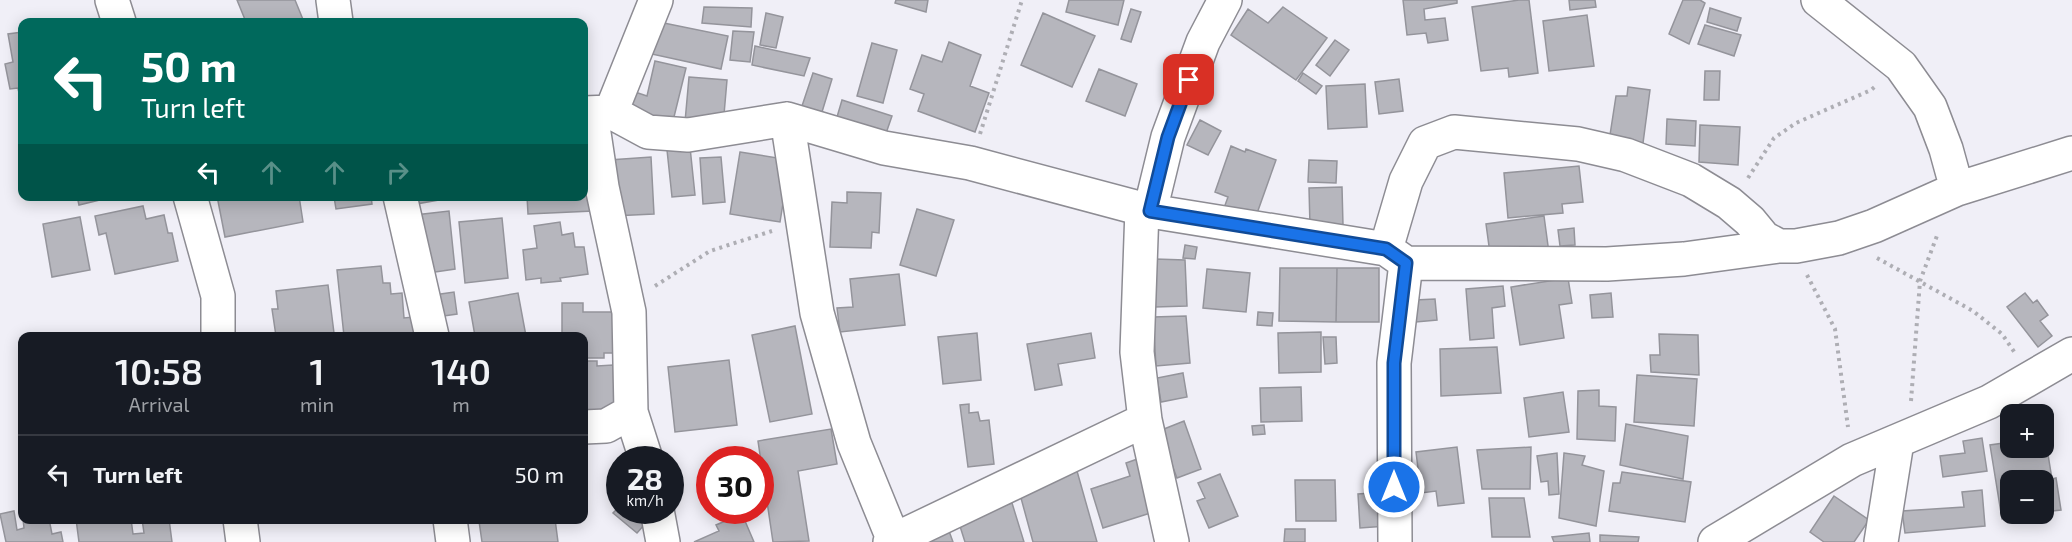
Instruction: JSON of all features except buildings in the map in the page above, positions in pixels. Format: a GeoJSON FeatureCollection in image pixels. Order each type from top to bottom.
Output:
{"type":"FeatureCollection","features":[{"type":"Feature","properties":{"kind":"street"},"geometry":{"type":"LineString","coordinates":[[112,0],[118,18]]}},
{"type":"Feature","properties":{"kind":"street"},"geometry":{"type":"LineString","coordinates":[[333,0],[335,18]]}},
{"type":"Feature","properties":{"kind":"street"},"geometry":{"type":"LineString","coordinates":[[642,446],[631,412],[629,312],[602,187],[595,112],[656,0]]}},
{"type":"Feature","properties":{"kind":"street"},"geometry":{"type":"LineString","coordinates":[[1172,542],[1145,420],[1137,352],[1146,210],[1168,137],[1203,42],[1225,0]]}},
{"type":"Feature","properties":{"kind":"street"},"geometry":{"type":"LineString","coordinates":[[1818,0],[1901,66],[1930,107],[1946,149],[1957,189]]}},
{"type":"Feature","properties":{"kind":"street"},"geometry":{"type":"LineString","coordinates":[[595,112],[648,132],[688,135],[787,119],[884,148],[970,163],[1146,210],[1396,256],[1607,264],[1684,259],[1839,238],[1874,226],[1957,189],[2072,153]]}},
{"type":"Feature","properties":{"kind":"street"},"geometry":{"type":"LineString","coordinates":[[787,119],[817,313],[854,443],[892,541],[1145,420]]}},
{"type":"Feature","properties":{"kind":"street"},"geometry":{"type":"LineString","coordinates":[[1395,542],[1396,256],[1406,181],[1425,143],[1454,132],[1578,144],[1626,155],[1691,180],[1729,203],[1750,221],[1764,238],[1788,246]]}},
{"type":"Feature","properties":{"kind":"street"},"geometry":{"type":"LineString","coordinates":[[191,201],[218,296],[218,332]]}},
{"type":"Feature","properties":{"kind":"street"},"geometry":{"type":"LineString","coordinates":[[401,201],[431,332]]}},
{"type":"Feature","properties":{"kind":"street"},"geometry":{"type":"LineString","coordinates":[[1715,542],[1852,460],[1989,402],[2072,354]]}},
{"type":"Feature","properties":{"kind":"street"},"geometry":{"type":"LineString","coordinates":[[588,427],[606,426],[631,412]]}},
{"type":"Feature","properties":{"kind":"street"},"geometry":{"type":"LineString","coordinates":[[1881,542],[1903,439]]}},
{"type":"Feature","properties":{"kind":"street"},"geometry":{"type":"LineString","coordinates":[[451,524],[453,542]]}},
{"type":"Feature","properties":{"kind":"street"},"geometry":{"type":"LineString","coordinates":[[660,524],[663,542]]}},
{"type":"Feature","properties":{"kind":"path"},"geometry":{"type":"LineString","coordinates":[[970,163],[1022,0]]}},
{"type":"Feature","properties":{"kind":"path"},"geometry":{"type":"LineString","coordinates":[[1729,203],[1774,138],[1796,123],[1871,90],[1901,66]]}},
{"type":"Feature","properties":{"kind":"path"},"geometry":{"type":"LineString","coordinates":[[1903,439],[1920,280],[1957,189]]}},
{"type":"Feature","properties":{"kind":"path"},"geometry":{"type":"LineString","coordinates":[[629,312],[642,295],[710,252],[801,221]]}},
{"type":"Feature","properties":{"kind":"path"},"geometry":{"type":"LineString","coordinates":[[1839,238],[1920,280],[1973,311],[2002,334],[2032,377]]}},
{"type":"Feature","properties":{"kind":"path"},"geometry":{"type":"LineString","coordinates":[[1788,246],[1835,329],[1852,460]]}},
{"type":"Feature","properties":{"kind":"route"},"geometry":{"type":"LineString","coordinates":[[1189,80],[1168,137],[1150,211],[1386,249],[1406,263],[1394,363],[1394,487]]}}]}
